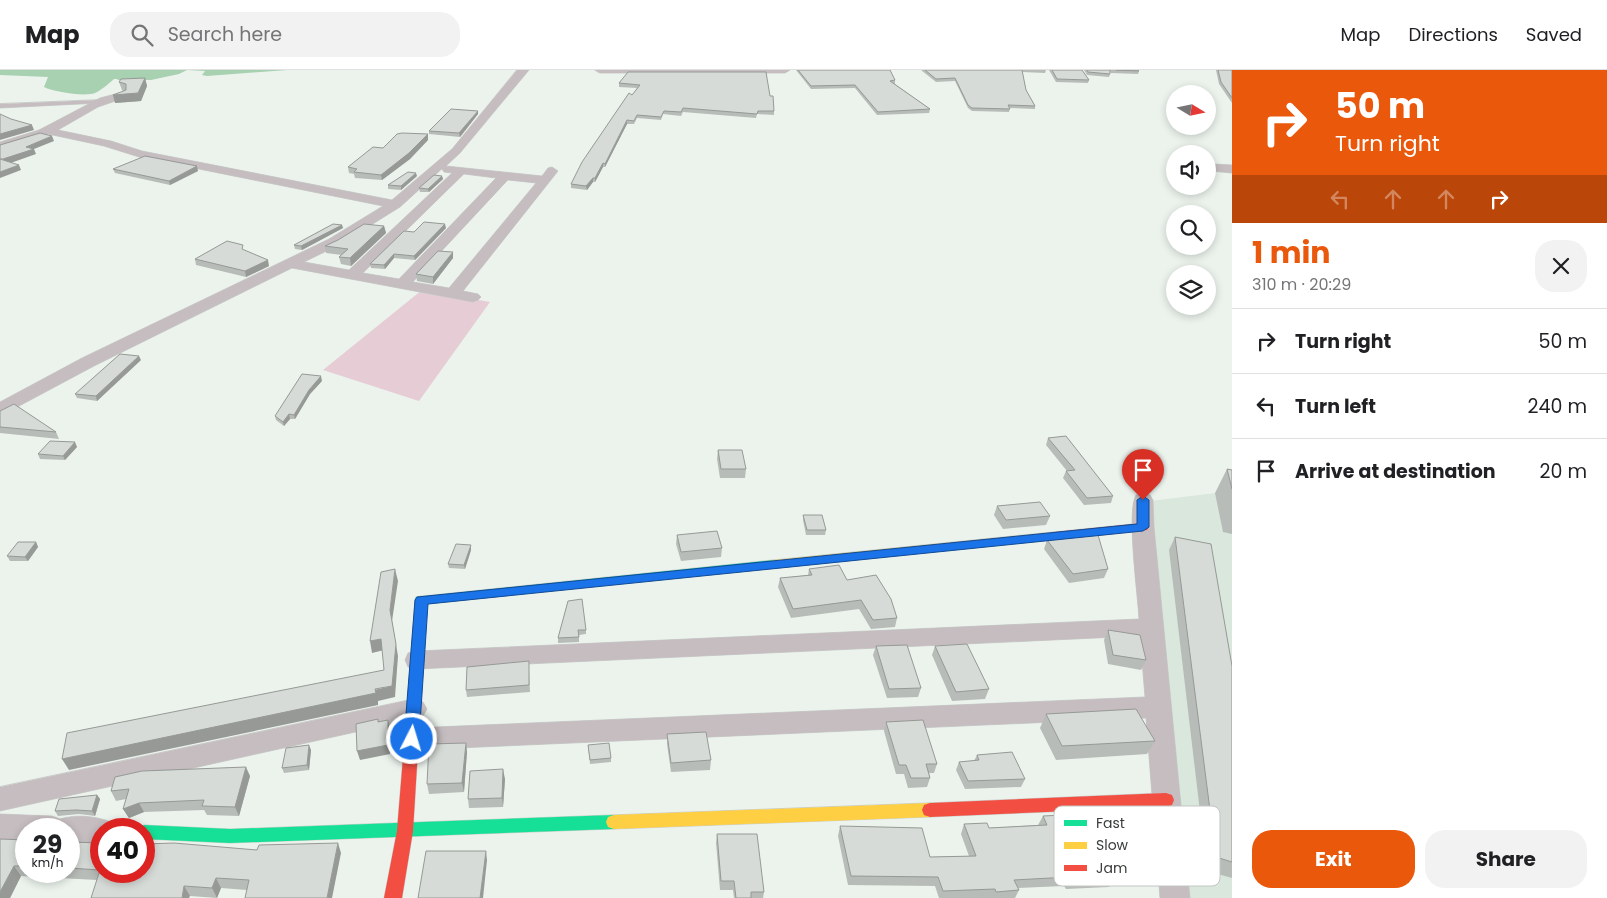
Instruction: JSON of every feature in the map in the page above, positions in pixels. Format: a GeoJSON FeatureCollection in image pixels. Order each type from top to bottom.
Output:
{"type":"FeatureCollection","features":[{"type":"Feature","properties":{"kind":"street"},"geometry":{"type":"LineString","coordinates":[[0,409],[88,362],[292,264],[334,242],[395,204],[438,168],[468,139],[521,71],[524,70]]}},
{"type":"Feature","properties":{"kind":"street"},"geometry":{"type":"LineString","coordinates":[[600,70],[784,70]]}},
{"type":"Feature","properties":{"kind":"street"},"geometry":{"type":"LineString","coordinates":[[0,146],[48,131],[98,102],[112,96],[123,95]]}},
{"type":"Feature","properties":{"kind":"street"},"geometry":{"type":"LineString","coordinates":[[48,131],[107,144],[139,154],[395,204]]}},
{"type":"Feature","properties":{"kind":"street"},"geometry":{"type":"LineString","coordinates":[[438,168],[505,176],[549,176],[453,293]]}},
{"type":"Feature","properties":{"kind":"street"},"geometry":{"type":"LineString","coordinates":[[1216,168],[1232,169]]}},
{"type":"Feature","properties":{"kind":"street"},"geometry":{"type":"LineString","coordinates":[[352,275],[461,171]]}},
{"type":"Feature","properties":{"kind":"street"},"geometry":{"type":"LineString","coordinates":[[403,284],[505,176]]}},
{"type":"Feature","properties":{"kind":"street"},"geometry":{"type":"LineString","coordinates":[[292,264],[473,297]]}},
{"type":"Feature","properties":{"kind":"street"},"geometry":{"type":"LineString","coordinates":[[1143,500],[1143,527],[1166,806]]}},
{"type":"Feature","properties":{"kind":"street"},"geometry":{"type":"LineString","coordinates":[[393,898],[405,831],[421,600],[1143,527]]}},
{"type":"Feature","properties":{"kind":"street"},"geometry":{"type":"LineString","coordinates":[[417,660],[1152,626]]}},
{"type":"Feature","properties":{"kind":"street"},"geometry":{"type":"LineString","coordinates":[[412,739],[1158,706]]}},
{"type":"Feature","properties":{"kind":"street"},"geometry":{"type":"LineString","coordinates":[[0,799],[414,709]]}},
{"type":"Feature","properties":{"kind":"street"},"geometry":{"type":"LineString","coordinates":[[155,833],[230,836],[405,831],[1166,800]]}},
{"type":"Feature","properties":{"kind":"street"},"geometry":{"type":"LineString","coordinates":[[0,827],[15,828]]}},
{"type":"Feature","properties":{"kind":"lane"},"geometry":{"type":"LineString","coordinates":[[0,106],[98,102]]}},
{"type":"Feature","properties":{"kind":"shaded area"},"geometry":{"type":"Polygon","coordinates":[[[0,70],[187,70],[179,74],[151,80],[114,79],[98,92],[77,94],[44,87],[48,77],[0,75],[0,70]]]}},
{"type":"Feature","properties":{"kind":"shaded area"},"geometry":{"type":"Polygon","coordinates":[[[187,70],[287,70],[207,76],[202,75],[205,71],[187,70]]]}},
{"type":"Feature","properties":{"kind":"shaded area"},"geometry":{"type":"Polygon","coordinates":[[[422,290],[490,302],[419,401],[323,370],[422,290]]]}},
{"type":"Feature","properties":{"kind":"shaded area"},"geometry":{"type":"Polygon","coordinates":[[[1232,491],[1232,898],[1189,898],[1188,886],[1220,886],[1220,806],[1180,806],[1150,501],[1232,491]]]}},
{"type":"Feature","properties":{"kind":"building"},"geometry":{"type":"Polygon","coordinates":[[[798,70],[890,70],[895,80],[890,81],[930,109],[878,112],[855,85],[811,86],[798,70]]]}},
{"type":"Feature","properties":{"kind":"building"},"geometry":{"type":"Polygon","coordinates":[[[925,70],[1022,70],[1026,90],[1035,106],[1008,105],[1010,109],[972,108],[968,105],[955,78],[936,79],[925,70]]]}},
{"type":"Feature","properties":{"kind":"building"},"geometry":{"type":"Polygon","coordinates":[[[1052,70],[1082,70],[1089,80],[1057,79],[1052,70]]]}},
{"type":"Feature","properties":{"kind":"building"},"geometry":{"type":"Polygon","coordinates":[[[1087,70],[1110,70],[1110,74],[1088,72],[1087,70]]]}},
{"type":"Feature","properties":{"kind":"building"},"geometry":{"type":"Polygon","coordinates":[[[1218,70],[1232,70],[1232,98],[1221,82],[1218,70]]]}},
{"type":"Feature","properties":{"kind":"building"},"geometry":{"type":"Polygon","coordinates":[[[628,72],[766,72],[770,96],[773,96],[774,111],[758,111],[757,114],[683,108],[681,112],[664,111],[661,117],[637,115],[634,121],[627,120],[605,164],[603,163],[595,178],[586,186],[571,184],[582,162],[629,93],[632,95],[640,85],[619,83],[628,72]]]}},
{"type":"Feature","properties":{"kind":"building"},"geometry":{"type":"Polygon","coordinates":[[[145,78],[138,93],[113,95],[126,90],[126,84],[119,82],[121,79],[145,78]]]}},
{"type":"Feature","properties":{"kind":"building"},"geometry":{"type":"Polygon","coordinates":[[[451,109],[478,111],[459,133],[429,131],[451,109]]]}},
{"type":"Feature","properties":{"kind":"building"},"geometry":{"type":"Polygon","coordinates":[[[0,114],[11,119],[32,125],[0,134],[0,114]]]}},
{"type":"Feature","properties":{"kind":"building"},"geometry":{"type":"Polygon","coordinates":[[[40,133],[52,136],[26,147],[34,149],[0,159],[0,145],[40,133]]]}},
{"type":"Feature","properties":{"kind":"building"},"geometry":{"type":"Polygon","coordinates":[[[397,134],[428,134],[409,153],[381,175],[354,172],[357,169],[348,167],[373,147],[383,148],[397,134]]]}},
{"type":"Feature","properties":{"kind":"building"},"geometry":{"type":"Polygon","coordinates":[[[145,156],[197,166],[169,181],[113,169],[145,156]]]}},
{"type":"Feature","properties":{"kind":"building"},"geometry":{"type":"Polygon","coordinates":[[[0,159],[19,165],[0,172],[0,159]]]}},
{"type":"Feature","properties":{"kind":"building"},"geometry":{"type":"Polygon","coordinates":[[[408,172],[416,173],[401,186],[388,185],[408,172]]]}},
{"type":"Feature","properties":{"kind":"building"},"geometry":{"type":"Polygon","coordinates":[[[434,175],[442,176],[428,189],[419,188],[434,175]]]}},
{"type":"Feature","properties":{"kind":"building"},"geometry":{"type":"Polygon","coordinates":[[[424,222],[445,224],[414,256],[394,254],[384,265],[370,264],[404,231],[414,232],[424,222]]]}},
{"type":"Feature","properties":{"kind":"building"},"geometry":{"type":"Polygon","coordinates":[[[333,224],[342,225],[301,246],[294,245],[333,224]]]}},
{"type":"Feature","properties":{"kind":"building"},"geometry":{"type":"Polygon","coordinates":[[[364,224],[384,226],[350,258],[339,257],[348,249],[325,246],[338,240],[364,224]]]}},
{"type":"Feature","properties":{"kind":"building"},"geometry":{"type":"Polygon","coordinates":[[[227,241],[243,245],[242,249],[268,260],[245,271],[195,259],[227,241]]]}},
{"type":"Feature","properties":{"kind":"building"},"geometry":{"type":"Polygon","coordinates":[[[438,251],[453,252],[433,277],[416,274],[438,251]]]}},
{"type":"Feature","properties":{"kind":"building"},"geometry":{"type":"Polygon","coordinates":[[[120,354],[139,356],[96,396],[75,394],[120,354]]]}},
{"type":"Feature","properties":{"kind":"building"},"geometry":{"type":"Polygon","coordinates":[[[302,374],[321,376],[309,390],[294,415],[289,414],[283,422],[275,416],[302,374]]]}},
{"type":"Feature","properties":{"kind":"building"},"geometry":{"type":"Polygon","coordinates":[[[14,404],[56,432],[0,427],[0,411],[14,404]]]}},
{"type":"Feature","properties":{"kind":"building"},"geometry":{"type":"Polygon","coordinates":[[[1066,436],[1113,496],[1087,498],[1066,471],[1075,470],[1048,438],[1066,436]]]}},
{"type":"Feature","properties":{"kind":"building"},"geometry":{"type":"Polygon","coordinates":[[[50,441],[75,442],[63,456],[38,454],[50,441]]]}},
{"type":"Feature","properties":{"kind":"building"},"geometry":{"type":"Polygon","coordinates":[[[718,450],[742,450],[746,469],[721,469],[718,450]]]}},
{"type":"Feature","properties":{"kind":"building"},"geometry":{"type":"Polygon","coordinates":[[[1227,469],[1232,470],[1232,489],[1227,469]]]}},
{"type":"Feature","properties":{"kind":"building"},"geometry":{"type":"Polygon","coordinates":[[[1040,502],[1050,516],[1006,520],[997,506],[1040,502]]]}},
{"type":"Feature","properties":{"kind":"building"},"geometry":{"type":"Polygon","coordinates":[[[803,515],[822,515],[826,530],[807,530],[803,515]]]}},
{"type":"Feature","properties":{"kind":"building"},"geometry":{"type":"Polygon","coordinates":[[[717,531],[722,548],[681,552],[677,535],[717,531]]]}},
{"type":"Feature","properties":{"kind":"building"},"geometry":{"type":"Polygon","coordinates":[[[1098,535],[1108,569],[1073,574],[1047,540],[1098,535]]]}},
{"type":"Feature","properties":{"kind":"building"},"geometry":{"type":"Polygon","coordinates":[[[1175,537],[1211,544],[1232,666],[1232,862],[1220,858],[1220,806],[1209,806],[1175,537]]]}},
{"type":"Feature","properties":{"kind":"building"},"geometry":{"type":"Polygon","coordinates":[[[18,542],[36,542],[25,557],[7,556],[18,542]]]}},
{"type":"Feature","properties":{"kind":"building"},"geometry":{"type":"Polygon","coordinates":[[[456,544],[471,545],[464,565],[448,564],[456,544]]]}},
{"type":"Feature","properties":{"kind":"building"},"geometry":{"type":"Polygon","coordinates":[[[839,565],[847,580],[876,575],[891,599],[897,618],[873,620],[861,600],[793,609],[780,578],[812,575],[809,569],[839,565]]]}},
{"type":"Feature","properties":{"kind":"building"},"geometry":{"type":"Polygon","coordinates":[[[395,569],[390,610],[396,644],[392,686],[375,689],[376,693],[62,759],[67,733],[384,670],[381,639],[370,641],[381,572],[395,569]]]}},
{"type":"Feature","properties":{"kind":"building"},"geometry":{"type":"Polygon","coordinates":[[[582,599],[586,630],[578,630],[579,637],[558,638],[568,601],[582,599]]]}},
{"type":"Feature","properties":{"kind":"building"},"geometry":{"type":"Polygon","coordinates":[[[1108,630],[1140,635],[1146,660],[1113,655],[1108,630]]]}},
{"type":"Feature","properties":{"kind":"building"},"geometry":{"type":"Polygon","coordinates":[[[967,644],[989,689],[956,692],[935,646],[967,644]]]}},
{"type":"Feature","properties":{"kind":"building"},"geometry":{"type":"Polygon","coordinates":[[[907,645],[921,688],[889,689],[876,646],[907,645]]]}},
{"type":"Feature","properties":{"kind":"building"},"geometry":{"type":"Polygon","coordinates":[[[529,661],[529,685],[466,690],[467,667],[529,661]]]}},
{"type":"Feature","properties":{"kind":"building"},"geometry":{"type":"Polygon","coordinates":[[[1136,709],[1155,741],[1062,746],[1046,714],[1136,709]]]}},
{"type":"Feature","properties":{"kind":"building"},"geometry":{"type":"Polygon","coordinates":[[[378,719],[378,722],[388,720],[388,745],[357,751],[356,724],[378,719]]]}},
{"type":"Feature","properties":{"kind":"building"},"geometry":{"type":"Polygon","coordinates":[[[923,720],[937,764],[926,764],[930,778],[911,778],[906,765],[899,765],[886,722],[923,720]]]}},
{"type":"Feature","properties":{"kind":"building"},"geometry":{"type":"Polygon","coordinates":[[[706,732],[711,760],[671,763],[667,734],[706,732]]]}},
{"type":"Feature","properties":{"kind":"building"},"geometry":{"type":"Polygon","coordinates":[[[466,743],[462,783],[427,784],[429,744],[466,743]]]}},
{"type":"Feature","properties":{"kind":"building"},"geometry":{"type":"Polygon","coordinates":[[[609,743],[611,758],[590,760],[588,745],[609,743]]]}},
{"type":"Feature","properties":{"kind":"building"},"geometry":{"type":"Polygon","coordinates":[[[309,745],[307,765],[282,768],[286,748],[309,745]]]}},
{"type":"Feature","properties":{"kind":"building"},"geometry":{"type":"Polygon","coordinates":[[[1012,752],[1025,779],[968,781],[959,762],[979,760],[977,755],[1012,752]]]}},
{"type":"Feature","properties":{"kind":"building"},"geometry":{"type":"Polygon","coordinates":[[[246,767],[235,807],[202,806],[204,800],[139,803],[123,809],[129,789],[111,791],[115,777],[142,771],[246,767]]]}},
{"type":"Feature","properties":{"kind":"building"},"geometry":{"type":"Polygon","coordinates":[[[503,769],[502,798],[468,799],[470,771],[503,769]]]}},
{"type":"Feature","properties":{"kind":"building"},"geometry":{"type":"Polygon","coordinates":[[[97,795],[92,811],[55,811],[59,799],[97,795]]]}},
{"type":"Feature","properties":{"kind":"building"},"geometry":{"type":"Polygon","coordinates":[[[1054,815],[1054,878],[1014,880],[1019,890],[996,892],[995,889],[943,891],[938,877],[851,876],[840,826],[922,828],[930,857],[976,856],[964,824],[987,823],[989,828],[1047,825],[1043,816],[1054,815]]]}},
{"type":"Feature","properties":{"kind":"building"},"geometry":{"type":"Polygon","coordinates":[[[717,834],[757,834],[764,892],[751,892],[751,898],[736,898],[734,881],[721,881],[717,834]]]}},
{"type":"Feature","properties":{"kind":"building"},"geometry":{"type":"Polygon","coordinates":[[[0,839],[15,840],[15,866],[0,892],[0,839]]]}},
{"type":"Feature","properties":{"kind":"building"},"geometry":{"type":"Polygon","coordinates":[[[80,842],[90,843],[90,869],[80,869],[80,842]]]}},
{"type":"Feature","properties":{"kind":"building"},"geometry":{"type":"Polygon","coordinates":[[[174,843],[257,850],[259,845],[338,843],[327,898],[245,898],[249,880],[216,878],[212,888],[184,886],[182,898],[91,898],[96,883],[155,883],[155,844],[174,843]]]}},
{"type":"Feature","properties":{"kind":"building"},"geometry":{"type":"Polygon","coordinates":[[[426,851],[486,851],[480,898],[418,898],[426,851]]]}},
{"type":"Feature","properties":{"kind":"traffic: fast"},"geometry":{"type":"LineString","coordinates":[[412,733],[421,600],[774,564]]}},
{"type":"Feature","properties":{"kind":"traffic: fast"},"geometry":{"type":"LineString","coordinates":[[155,833],[230,836],[614,822]]}},
{"type":"Feature","properties":{"kind":"traffic: slow"},"geometry":{"type":"LineString","coordinates":[[774,564],[1055,536]]}},
{"type":"Feature","properties":{"kind":"traffic: slow"},"geometry":{"type":"LineString","coordinates":[[614,822],[930,810]]}},
{"type":"Feature","properties":{"kind":"traffic: jam"},"geometry":{"type":"LineString","coordinates":[[1055,536],[1143,527]]}},
{"type":"Feature","properties":{"kind":"traffic: jam"},"geometry":{"type":"LineString","coordinates":[[393,898],[405,831],[412,733]]}},
{"type":"Feature","properties":{"kind":"traffic: jam"},"geometry":{"type":"LineString","coordinates":[[930,810],[1166,800]]}},
{"type":"Feature","properties":{"kind":"route"},"geometry":{"type":"LineString","coordinates":[[412,739],[421,600],[1143,527],[1143,500]]}}]}
